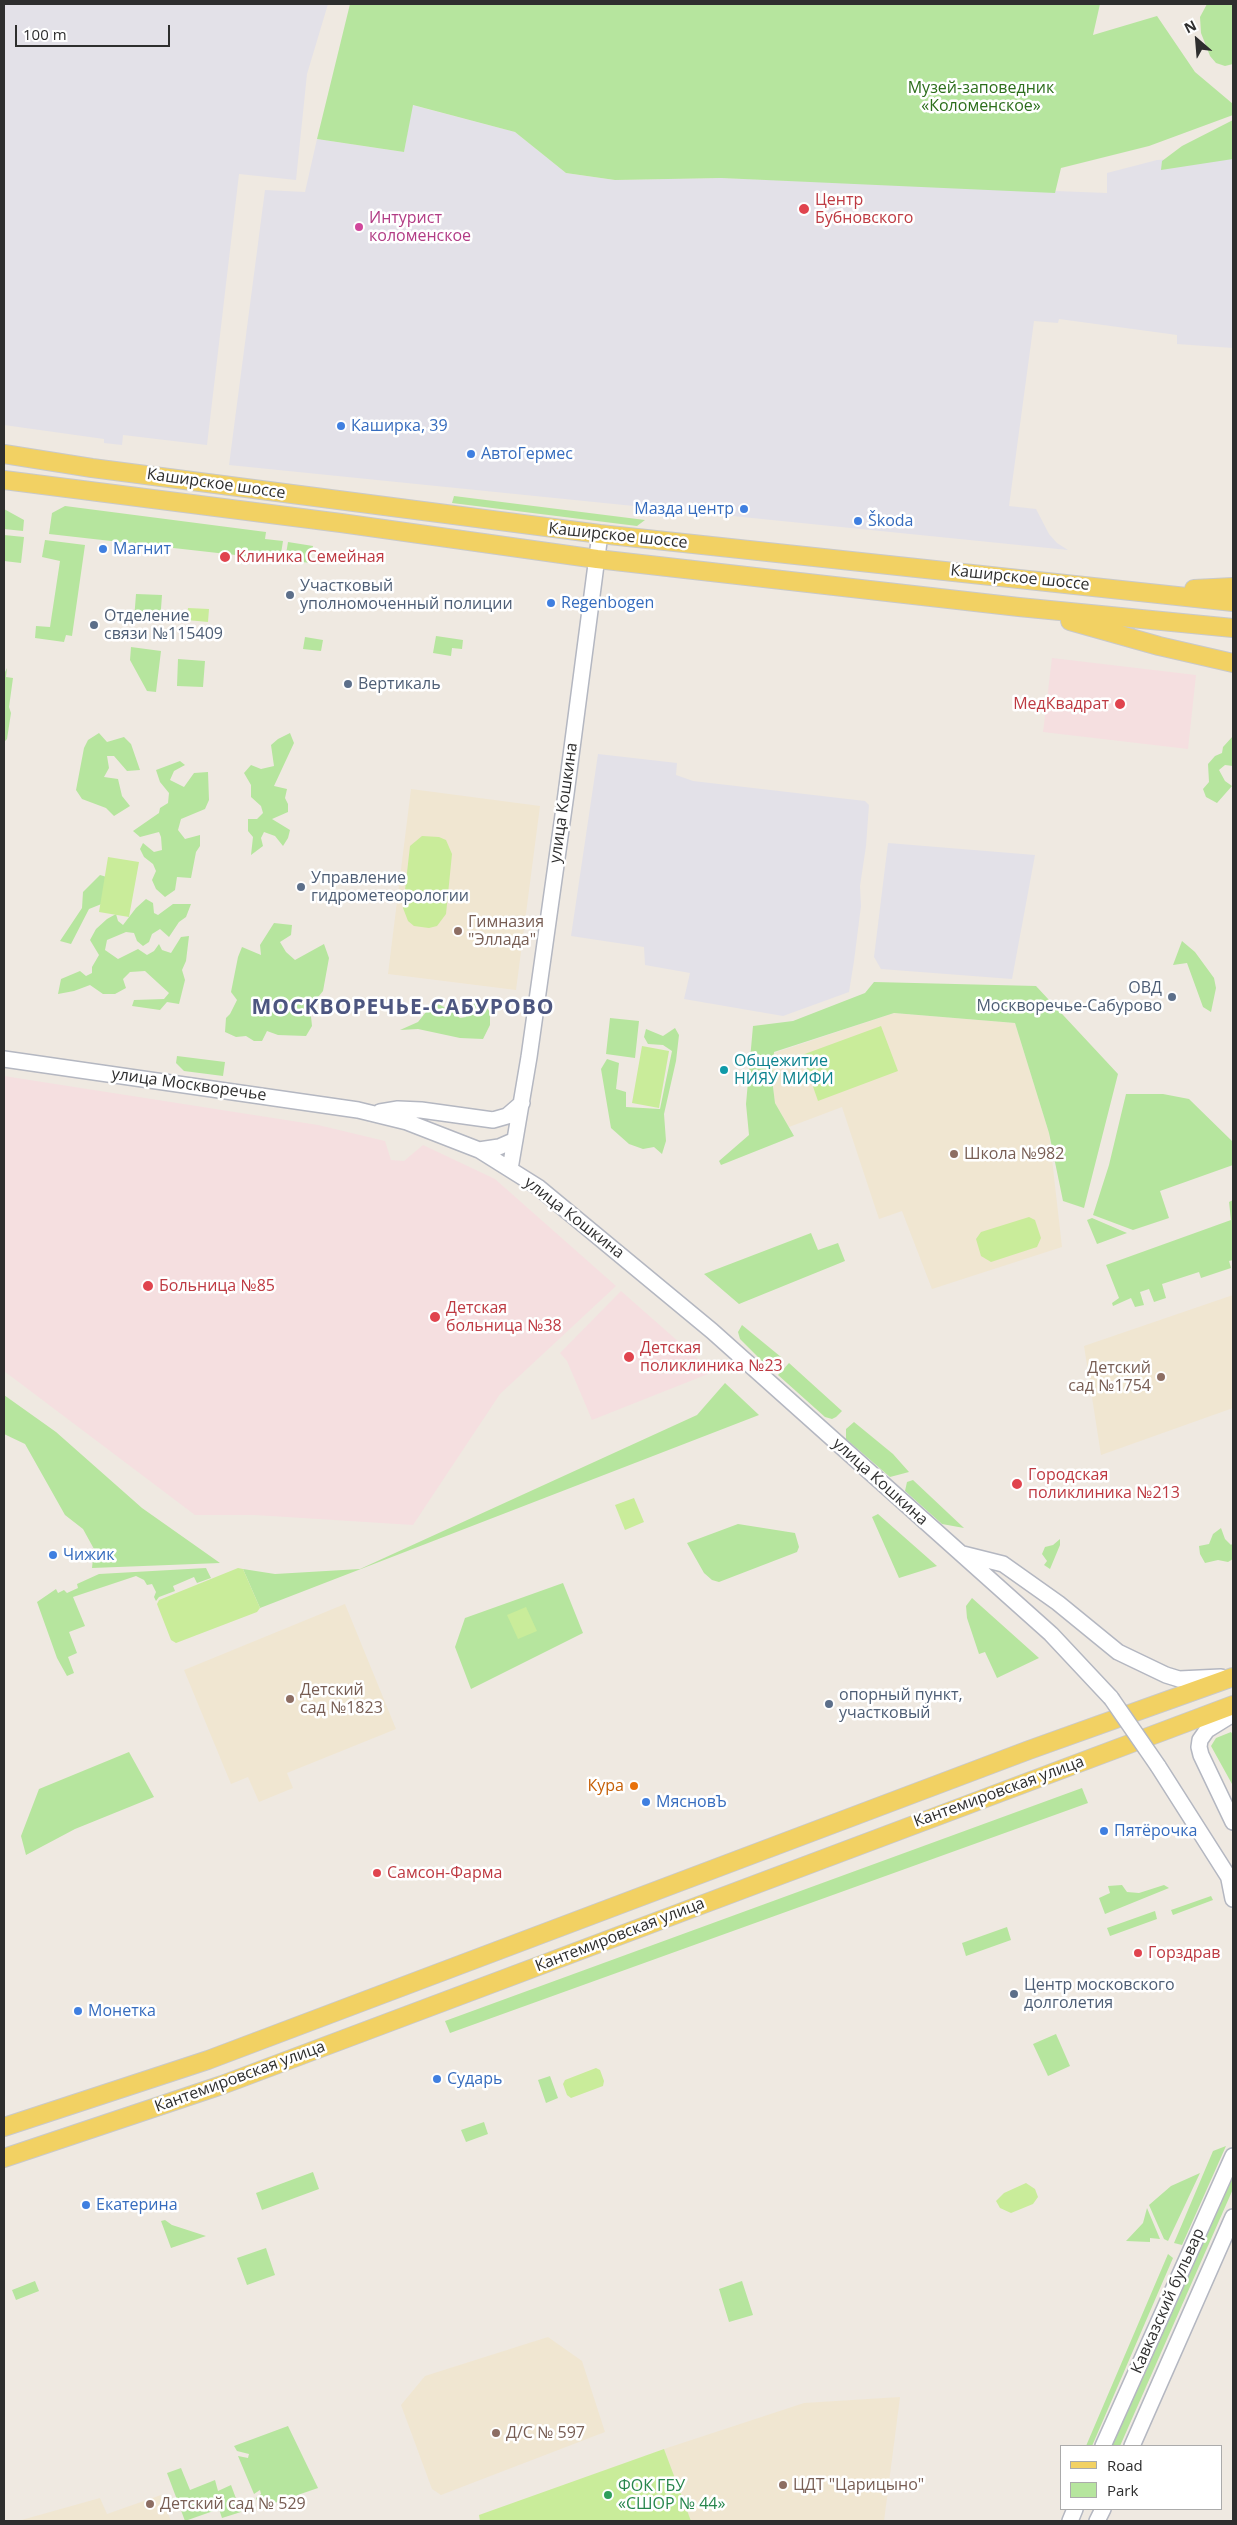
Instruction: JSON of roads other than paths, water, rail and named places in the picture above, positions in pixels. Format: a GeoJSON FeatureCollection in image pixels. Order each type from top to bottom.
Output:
{"type":"FeatureCollection","features":[{"type":"Feature","properties":{"kind":"main road","name":"Каширское шоссе"},"geometry":{"type":"LineString","coordinates":[[4,454],[92,468],[600,534],[1233,602]]}},
{"type":"Feature","properties":{"kind":"main road","name":"Каширское шоссе"},"geometry":{"type":"LineString","coordinates":[[4,480],[341,523],[597,559],[1019,607],[1233,628]]}},
{"type":"Feature","properties":{"kind":"main road","name":"улица Кошкина"},"geometry":{"type":"LineString","coordinates":[[600,534],[566,794],[522,1103],[510,1169],[538,1188],[680,1304],[1050,1634],[1111,1698],[1158,1766],[1231,1881]]}},
{"type":"Feature","properties":{"kind":"main road"},"geometry":{"type":"LineString","coordinates":[[1152,592],[1233,587]]}},
{"type":"Feature","properties":{"kind":"main road"},"geometry":{"type":"LineString","coordinates":[[1019,607],[1202,657],[1233,663]]}},
{"type":"Feature","properties":{"kind":"main road","name":"улица Москворечье"},"geometry":{"type":"LineString","coordinates":[[4,1059],[373,1113],[416,1125],[479,1150],[510,1169]]}},
{"type":"Feature","properties":{"kind":"main road","name":"улица Москворечье"},"geometry":{"type":"LineString","coordinates":[[373,1113],[398,1109],[421,1110],[493,1120],[507,1116],[522,1103]]}},
{"type":"Feature","properties":{"kind":"main road"},"geometry":{"type":"LineString","coordinates":[[479,1150],[499,1147],[515,1140]]}},
{"type":"Feature","properties":{"kind":"main road"},"geometry":{"type":"LineString","coordinates":[[959,1553],[1004,1564],[1058,1603],[1118,1652],[1166,1675],[1179,1679],[1200,1680],[1233,1677]]}},
{"type":"Feature","properties":{"kind":"main road","name":"Кантемировская улица"},"geometry":{"type":"LineString","coordinates":[[4,2127],[208,2060],[1029,1750],[1233,1677]]}},
{"type":"Feature","properties":{"kind":"main road","name":"Кантемировская улица"},"geometry":{"type":"LineString","coordinates":[[4,2159],[222,2085],[1233,1705]]}},
{"type":"Feature","properties":{"kind":"main road"},"geometry":{"type":"LineString","coordinates":[[1233,1714],[1207,1730],[1200,1740],[1199,1746],[1201,1755],[1233,1822]]}},
{"type":"Feature","properties":{"kind":"main road"},"geometry":{"type":"LineString","coordinates":[[1231,1881],[1233,1899]]}},
{"type":"Feature","properties":{"kind":"main road","name":"Кавказский бульвар"},"geometry":{"type":"LineString","coordinates":[[1103,2445],[1233,2156]]}},
{"type":"Feature","properties":{"kind":"main road","name":"Кавказский бульвар"},"geometry":{"type":"LineString","coordinates":[[1132,2445],[1233,2217]]}},
{"type":"Feature","properties":{"kind":"place","name":"Центр Бубновского"},"geometry":{"type":"Point","coordinates":[804,209]}},
{"type":"Feature","properties":{"kind":"place","name":"Интурист коломенское"},"geometry":{"type":"Point","coordinates":[359,227]}},
{"type":"Feature","properties":{"kind":"place","name":"Каширка, 39"},"geometry":{"type":"Point","coordinates":[341,426]}},
{"type":"Feature","properties":{"kind":"place","name":"АвтоГермес"},"geometry":{"type":"Point","coordinates":[471,454]}},
{"type":"Feature","properties":{"kind":"place","name":"Мазда центр"},"geometry":{"type":"Point","coordinates":[744,509]}},
{"type":"Feature","properties":{"kind":"place","name":"Škoda"},"geometry":{"type":"Point","coordinates":[858,521]}},
{"type":"Feature","properties":{"kind":"place","name":"Магнит"},"geometry":{"type":"Point","coordinates":[103,549]}},
{"type":"Feature","properties":{"kind":"place","name":"Клиника Семейная"},"geometry":{"type":"Point","coordinates":[225,557]}},
{"type":"Feature","properties":{"kind":"place","name":"Участковый уполномоченный полиции"},"geometry":{"type":"Point","coordinates":[290,595]}},
{"type":"Feature","properties":{"kind":"place","name":"Regenbogen"},"geometry":{"type":"Point","coordinates":[551,603]}},
{"type":"Feature","properties":{"kind":"place","name":"Отделение связи №115409"},"geometry":{"type":"Point","coordinates":[94,625]}},
{"type":"Feature","properties":{"kind":"place","name":"Вертикаль"},"geometry":{"type":"Point","coordinates":[348,684]}},
{"type":"Feature","properties":{"kind":"place","name":"МедКвадрат"},"geometry":{"type":"Point","coordinates":[1120,704]}},
{"type":"Feature","properties":{"kind":"place","name":"Управление гидрометеорологии"},"geometry":{"type":"Point","coordinates":[301,887]}},
{"type":"Feature","properties":{"kind":"place","name":"Гимназия \"Эллада\""},"geometry":{"type":"Point","coordinates":[458,931]}},
{"type":"Feature","properties":{"kind":"place","name":"ОВД Москворечье-Сабурово"},"geometry":{"type":"Point","coordinates":[1172,997]}},
{"type":"Feature","properties":{"kind":"place","name":"Общежитие НИЯУ МИФИ"},"geometry":{"type":"Point","coordinates":[724,1070]}},
{"type":"Feature","properties":{"kind":"place","name":"Школа №982"},"geometry":{"type":"Point","coordinates":[954,1154]}},
{"type":"Feature","properties":{"kind":"place","name":"Больница №85"},"geometry":{"type":"Point","coordinates":[148,1286]}},
{"type":"Feature","properties":{"kind":"place","name":"Детская больница №38"},"geometry":{"type":"Point","coordinates":[435,1317]}},
{"type":"Feature","properties":{"kind":"place","name":"Детская поликлиника №23"},"geometry":{"type":"Point","coordinates":[629,1357]}},
{"type":"Feature","properties":{"kind":"place","name":"Детский сад №1754"},"geometry":{"type":"Point","coordinates":[1161,1377]}},
{"type":"Feature","properties":{"kind":"place","name":"Городская поликлиника №213"},"geometry":{"type":"Point","coordinates":[1017,1484]}},
{"type":"Feature","properties":{"kind":"place","name":"Чижик"},"geometry":{"type":"Point","coordinates":[53,1555]}},
{"type":"Feature","properties":{"kind":"place","name":"Детский сад №1823"},"geometry":{"type":"Point","coordinates":[290,1699]}},
{"type":"Feature","properties":{"kind":"place","name":"опорный пункт, участковый"},"geometry":{"type":"Point","coordinates":[829,1704]}},
{"type":"Feature","properties":{"kind":"place","name":"Кура"},"geometry":{"type":"Point","coordinates":[634,1786]}},
{"type":"Feature","properties":{"kind":"place","name":"МясновЪ"},"geometry":{"type":"Point","coordinates":[646,1802]}},
{"type":"Feature","properties":{"kind":"place","name":"Пятёрочка"},"geometry":{"type":"Point","coordinates":[1104,1831]}},
{"type":"Feature","properties":{"kind":"place","name":"Самсон-Фарма"},"geometry":{"type":"Point","coordinates":[377,1873]}},
{"type":"Feature","properties":{"kind":"place","name":"Горздрав"},"geometry":{"type":"Point","coordinates":[1138,1953]}},
{"type":"Feature","properties":{"kind":"place","name":"Центр московского долголетия"},"geometry":{"type":"Point","coordinates":[1014,1994]}},
{"type":"Feature","properties":{"kind":"place","name":"Монетка"},"geometry":{"type":"Point","coordinates":[78,2011]}},
{"type":"Feature","properties":{"kind":"place","name":"Сударь"},"geometry":{"type":"Point","coordinates":[437,2079]}},
{"type":"Feature","properties":{"kind":"place","name":"Екатерина"},"geometry":{"type":"Point","coordinates":[86,2205]}},
{"type":"Feature","properties":{"kind":"place","name":"Д/C № 597"},"geometry":{"type":"Point","coordinates":[496,2433]}},
{"type":"Feature","properties":{"kind":"place","name":"ЦДТ \"Царицыно\""},"geometry":{"type":"Point","coordinates":[783,2485]}},
{"type":"Feature","properties":{"kind":"place","name":"ФОК ГБУ «СШОР № 44»"},"geometry":{"type":"Point","coordinates":[608,2495]}},
{"type":"Feature","properties":{"kind":"place","name":"Детский сад № 529"},"geometry":{"type":"Point","coordinates":[150,2504]}},
{"type":"Feature","properties":{"kind":"district","name":"МОСКВОРЕЧЬЕ-САБУРОВО"},"geometry":{"type":"Point","coordinates":[403,1008]}},
{"type":"Feature","properties":{"kind":"park label","name":"Музей-заповедник «Коломенское»"},"geometry":{"type":"Point","coordinates":[981,97]}}]}
